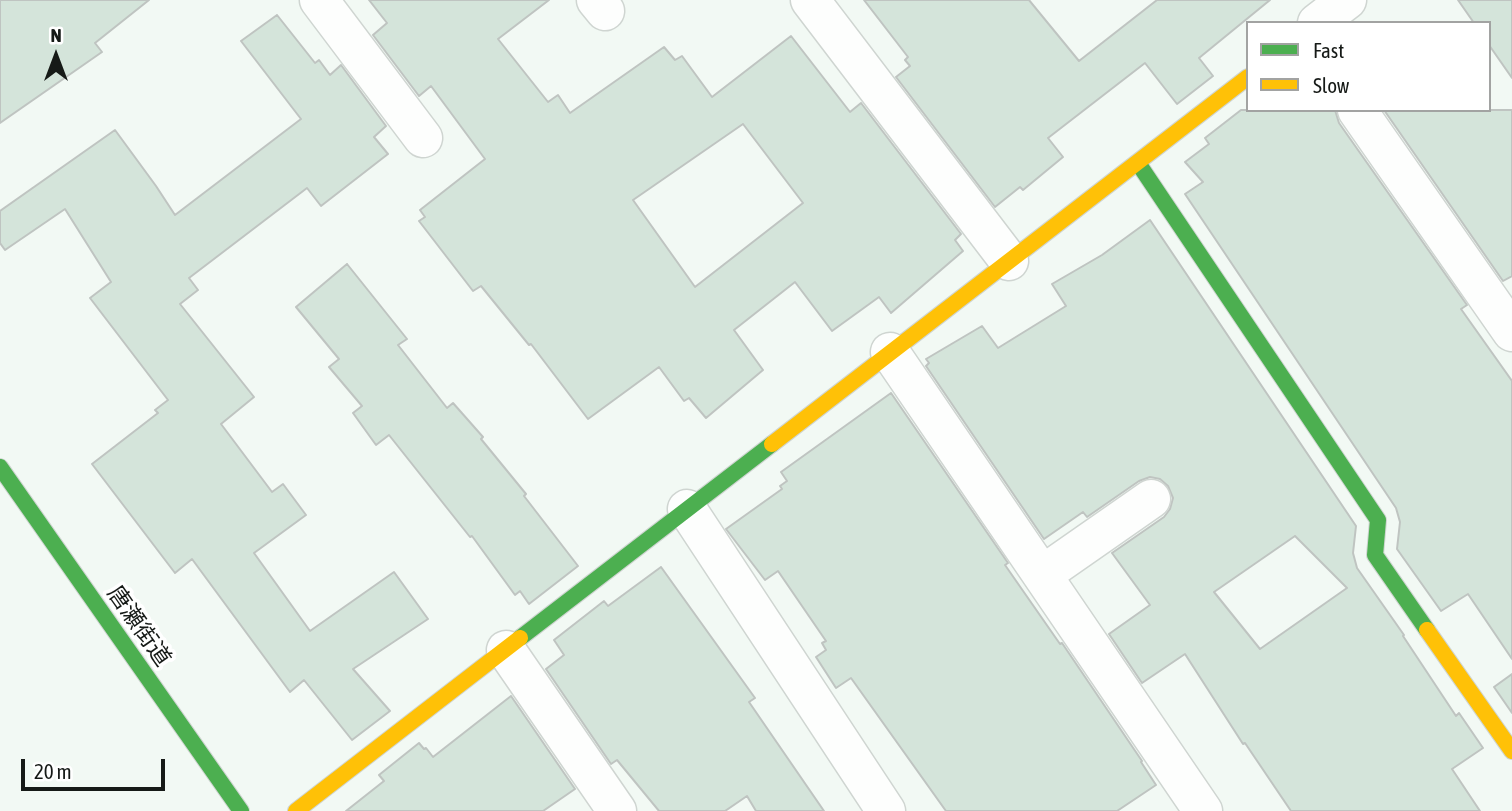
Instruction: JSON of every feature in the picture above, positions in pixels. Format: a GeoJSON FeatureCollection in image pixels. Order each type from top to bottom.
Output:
{"type":"FeatureCollection","features":[{"type":"Feature","properties":{"kind":"street"},"geometry":{"type":"LineString","coordinates":[[319,0],[423,138]]}},
{"type":"Feature","properties":{"kind":"street"},"geometry":{"type":"LineString","coordinates":[[810,0],[1009,261]]}},
{"type":"Feature","properties":{"kind":"street"},"geometry":{"type":"LineString","coordinates":[[1320,21],[1347,0]]}},
{"type":"Feature","properties":{"kind":"street"},"geometry":{"type":"LineString","coordinates":[[296,811],[1246,79]]}},
{"type":"Feature","properties":{"kind":"street"},"geometry":{"type":"LineString","coordinates":[[1358,112],[1512,332]]}},
{"type":"Feature","properties":{"kind":"street"},"geometry":{"type":"LineString","coordinates":[[1138,163],[1378,520],[1375,555],[1512,751]]}},
{"type":"Feature","properties":{"kind":"street"},"geometry":{"type":"LineString","coordinates":[[890,352],[1203,811]]}},
{"type":"Feature","properties":{"kind":"street","name":"唐瀬街道"},"geometry":{"type":"LineString","coordinates":[[0,467],[241,811]]}},
{"type":"Feature","properties":{"kind":"street"},"geometry":{"type":"LineString","coordinates":[[1042,575],[1151,499]]}},
{"type":"Feature","properties":{"kind":"street"},"geometry":{"type":"LineString","coordinates":[[687,509],[886,811]]}},
{"type":"Feature","properties":{"kind":"street"},"geometry":{"type":"LineString","coordinates":[[506,649],[617,811]]}},
{"type":"Feature","properties":{"kind":"building"},"geometry":{"type":"Polygon","coordinates":[[[0,0],[149,0],[95,43],[102,52],[0,123],[0,0]]]}},
{"type":"Feature","properties":{"kind":"building"},"geometry":{"type":"Polygon","coordinates":[[[369,0],[549,0],[498,39],[548,102],[558,95],[570,113],[664,47],[675,60],[682,56],[712,97],[791,36],[850,112],[861,103],[961,234],[955,240],[963,251],[891,313],[879,297],[832,331],[795,282],[734,330],[763,370],[706,418],[689,398],[684,401],[659,367],[588,419],[531,344],[529,345],[481,286],[473,291],[419,221],[425,217],[420,210],[485,159],[431,86],[419,96],[373,35],[387,23],[369,0]],[[743,124],[633,200],[695,287],[803,203],[743,124]]]}},
{"type":"Feature","properties":{"kind":"building"},"geometry":{"type":"Polygon","coordinates":[[[864,0],[1029,0],[1079,61],[1157,0],[1270,0],[1199,58],[1213,76],[1177,104],[1145,63],[1048,138],[1063,157],[1023,190],[1020,187],[995,207],[896,77],[910,66],[905,60],[908,57],[864,0]]]}},
{"type":"Feature","properties":{"kind":"building"},"geometry":{"type":"Polygon","coordinates":[[[1458,0],[1512,0],[1512,78],[1491,48],[1491,21],[1473,21],[1458,0]]]}},
{"type":"Feature","properties":{"kind":"building"},"geometry":{"type":"Polygon","coordinates":[[[277,15],[315,63],[319,60],[330,75],[341,65],[386,126],[374,137],[388,154],[321,206],[307,188],[189,278],[198,290],[180,304],[254,397],[221,424],[272,492],[283,484],[306,515],[254,553],[310,631],[394,572],[428,619],[353,669],[390,711],[352,740],[304,680],[290,692],[192,559],[175,573],[92,464],[158,413],[155,410],[168,400],[90,298],[111,282],[65,209],[5,250],[0,243],[0,211],[115,130],[175,215],[301,119],[241,41],[277,15]]]}},
{"type":"Feature","properties":{"kind":"building"},"geometry":{"type":"Polygon","coordinates":[[[1241,110],[1336,112],[1339,123],[1467,305],[1461,309],[1512,381],[1512,659],[1468,594],[1441,611],[1397,549],[1400,522],[1396,508],[1185,194],[1203,182],[1185,162],[1209,144],[1205,138],[1241,110]]]}},
{"type":"Feature","properties":{"kind":"building"},"geometry":{"type":"Polygon","coordinates":[[[1512,110],[1512,276],[1503,281],[1385,112],[1512,110]]]}},
{"type":"Feature","properties":{"kind":"building"},"geometry":{"type":"Polygon","coordinates":[[[1150,220],[1356,526],[1353,553],[1357,568],[1456,716],[1459,713],[1483,748],[1452,769],[1480,811],[1291,811],[1245,743],[1243,744],[1185,654],[1142,683],[1109,634],[1150,605],[1112,553],[1164,517],[1173,498],[1168,486],[1160,479],[1150,477],[1139,481],[1087,517],[1083,512],[1044,539],[926,366],[929,363],[926,359],[982,326],[998,348],[1066,306],[1052,284],[1102,255],[1150,220]],[[1295,536],[1214,592],[1260,649],[1347,588],[1295,536]]]}},
{"type":"Feature","properties":{"kind":"building"},"geometry":{"type":"Polygon","coordinates":[[[347,264],[407,339],[398,345],[447,408],[453,403],[483,437],[481,439],[526,494],[524,496],[578,566],[529,604],[520,591],[515,595],[472,536],[470,537],[389,435],[376,445],[353,413],[362,406],[329,367],[339,359],[296,307],[347,264]]]}},
{"type":"Feature","properties":{"kind":"building"},"geometry":{"type":"Polygon","coordinates":[[[891,393],[1156,785],[1117,811],[946,811],[851,678],[836,688],[816,657],[826,650],[822,643],[826,641],[778,571],[765,580],[726,529],[782,489],[780,486],[787,481],[781,472],[891,393]]]}},
{"type":"Feature","properties":{"kind":"building"},"geometry":{"type":"Polygon","coordinates":[[[661,567],[755,698],[749,702],[824,811],[756,811],[747,796],[725,811],[659,811],[617,760],[611,764],[546,669],[564,655],[554,640],[604,601],[608,606],[661,567]]]}},
{"type":"Feature","properties":{"kind":"building"},"geometry":{"type":"Polygon","coordinates":[[[1512,674],[1512,713],[1494,687],[1512,674]]]}},
{"type":"Feature","properties":{"kind":"building"},"geometry":{"type":"Polygon","coordinates":[[[511,696],[575,789],[543,811],[346,811],[384,781],[379,775],[419,743],[433,757],[511,696]]]}},
{"type":"Feature","properties":{"kind":"traffic: fast"},"geometry":{"type":"LineString","coordinates":[[1138,163],[1378,520],[1375,555],[1427,630]]}},
{"type":"Feature","properties":{"kind":"traffic: fast"},"geometry":{"type":"LineString","coordinates":[[520,638],[772,444]]}},
{"type":"Feature","properties":{"kind":"traffic: fast"},"geometry":{"type":"LineString","coordinates":[[0,467],[241,811]]}},
{"type":"Feature","properties":{"kind":"traffic: slow"},"geometry":{"type":"LineString","coordinates":[[772,444],[1246,79]]}},
{"type":"Feature","properties":{"kind":"traffic: slow"},"geometry":{"type":"LineString","coordinates":[[1427,630],[1512,751]]}},
{"type":"Feature","properties":{"kind":"traffic: slow"},"geometry":{"type":"LineString","coordinates":[[296,811],[520,638]]}}]}
